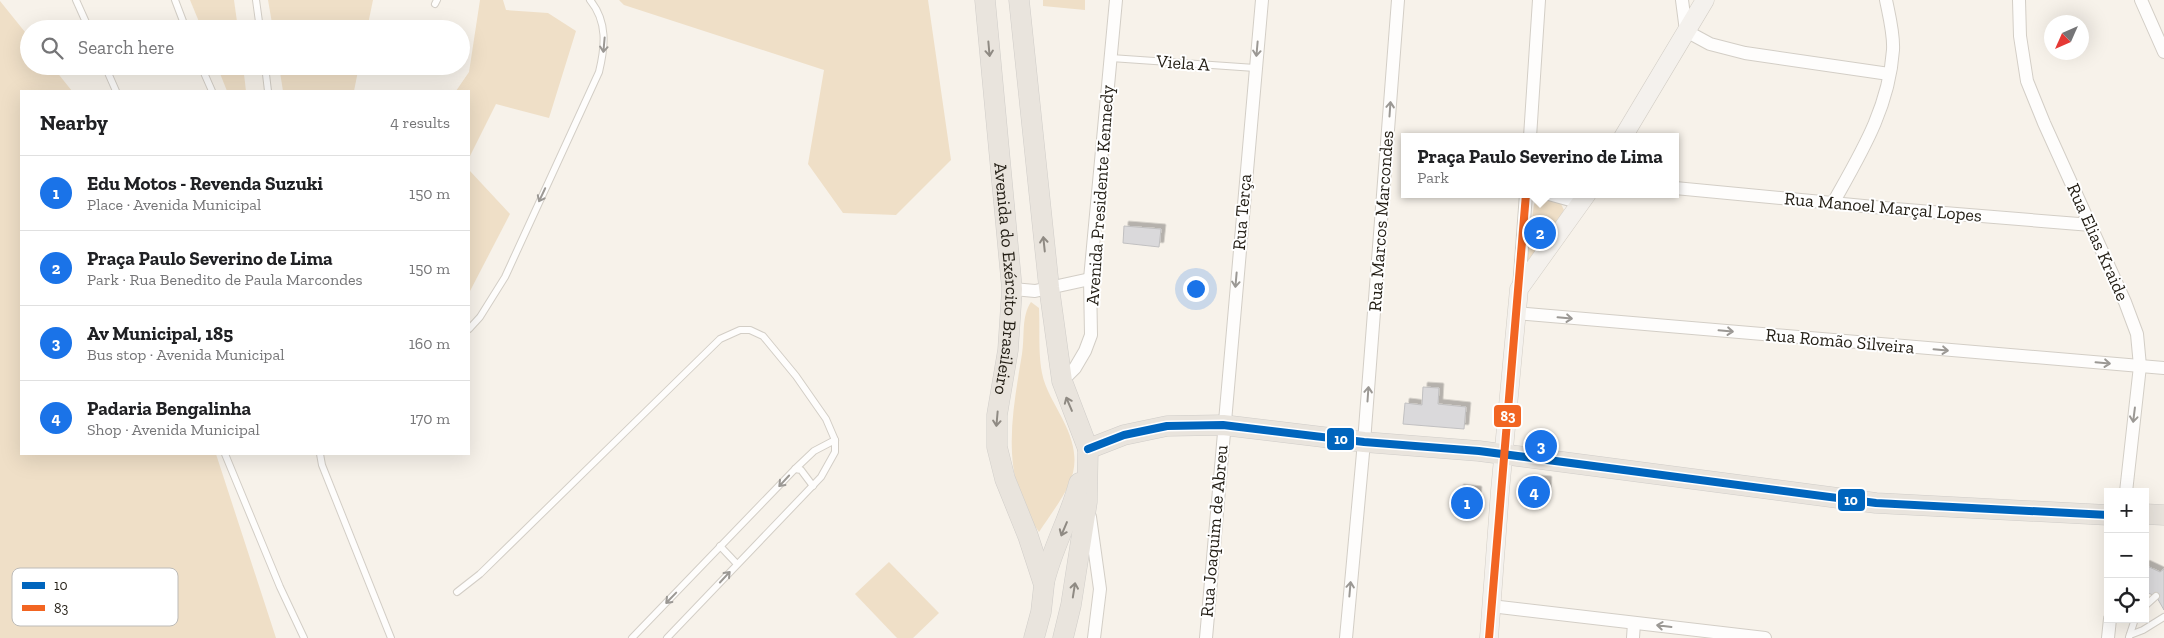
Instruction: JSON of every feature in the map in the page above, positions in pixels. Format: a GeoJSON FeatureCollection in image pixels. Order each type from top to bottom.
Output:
{"type":"FeatureCollection","features":[{"type":"Feature","properties":{"kind":"main road","name":"Avenida do Exército Brasileiro"},"geometry":{"type":"LineString","coordinates":[[984,0],[1012,289],[1008,350],[997,415],[997,447],[1005,479],[1028,536],[1044,585],[1041,612],[1034,638]]}},
{"type":"Feature","properties":{"kind":"main road","name":"Avenida do Exército Brasileiro"},"geometry":{"type":"LineString","coordinates":[[1019,0],[1049,287],[1062,381],[1088,449],[1087,502],[1072,605],[1064,638]]}},
{"type":"Feature","properties":{"kind":"main road"},"geometry":{"type":"LineString","coordinates":[[1625,133],[1705,0]]}},
{"type":"Feature","properties":{"kind":"main road"},"geometry":{"type":"LineString","coordinates":[[1489,638],[1500,491],[1505,455],[1516,313],[1520,289],[1584,198]]}},
{"type":"Feature","properties":{"kind":"main road"},"geometry":{"type":"LineString","coordinates":[[1044,585],[1052,554],[1074,505],[1088,449],[1124,435],[1167,426],[1223,425],[1364,442],[1479,451],[1876,503],[2104,515]]}},
{"type":"Feature","properties":{"kind":"main road"},"geometry":{"type":"LineString","coordinates":[[2149,514],[2164,515]]}},
{"type":"Feature","properties":{"kind":"street","name":"Avenida Presidente Kennedy"},"geometry":{"type":"LineString","coordinates":[[1062,381],[1075,368],[1085,351],[1091,335],[1090,279],[1116,0]]}},
{"type":"Feature","properties":{"kind":"street","name":"Rua Terça"},"geometry":{"type":"LineString","coordinates":[[1223,425],[1262,0]]}},
{"type":"Feature","properties":{"kind":"street","name":"Rua Marcos Marcondes"},"geometry":{"type":"LineString","coordinates":[[1346,638],[1364,442],[1398,0]]}},
{"type":"Feature","properties":{"kind":"street"},"geometry":{"type":"LineString","coordinates":[[1530,133],[1539,0]]}},
{"type":"Feature","properties":{"kind":"street"},"geometry":{"type":"LineString","coordinates":[[1682,0],[1686,31],[1710,44],[1745,53],[1888,74]]}},
{"type":"Feature","properties":{"kind":"street"},"geometry":{"type":"LineString","coordinates":[[1833,203],[1873,132],[1884,101],[1893,49],[1886,0]]}},
{"type":"Feature","properties":{"kind":"street","name":"Rua Elias Kraide"},"geometry":{"type":"LineString","coordinates":[[2019,0],[2020,36],[2027,80],[2137,334],[2140,366],[2126,488]]}},
{"type":"Feature","properties":{"kind":"street"},"geometry":{"type":"LineString","coordinates":[[2141,0],[2164,52]]}},
{"type":"Feature","properties":{"kind":"street","name":"Rua Manoel Marçal Lopes"},"geometry":{"type":"LineString","coordinates":[[1679,188],[2091,225]]}},
{"type":"Feature","properties":{"kind":"street"},"geometry":{"type":"LineString","coordinates":[[1520,289],[1526,198]]}},
{"type":"Feature","properties":{"kind":"street"},"geometry":{"type":"LineString","coordinates":[[1012,289],[1023,292],[1090,279]]}},
{"type":"Feature","properties":{"kind":"street","name":"Rua Romão Silveira"},"geometry":{"type":"LineString","coordinates":[[1516,313],[2164,368]]}},
{"type":"Feature","properties":{"kind":"street","name":"Rua Joaquim de Abreu"},"geometry":{"type":"LineString","coordinates":[[1206,638],[1223,425]]}},
{"type":"Feature","properties":{"kind":"street"},"geometry":{"type":"LineString","coordinates":[[1087,502],[1100,589],[1094,638]]}},
{"type":"Feature","properties":{"kind":"street"},"geometry":{"type":"LineString","coordinates":[[1491,606],[1765,638]]}},
{"type":"Feature","properties":{"kind":"street"},"geometry":{"type":"LineString","coordinates":[[1633,638],[1634,623]]}},
{"type":"Feature","properties":{"kind":"street"},"geometry":{"type":"LineString","coordinates":[[2108,638],[2110,623]]}},
{"type":"Feature","properties":{"kind":"lane"},"geometry":{"type":"LineString","coordinates":[[76,0],[85,20]]}},
{"type":"Feature","properties":{"kind":"lane"},"geometry":{"type":"LineString","coordinates":[[174,0],[182,20]]}},
{"type":"Feature","properties":{"kind":"lane"},"geometry":{"type":"LineString","coordinates":[[256,0],[259,20]]}},
{"type":"Feature","properties":{"kind":"lane"},"geometry":{"type":"LineString","coordinates":[[470,328],[480,317],[504,277],[599,72],[605,38],[598,13],[590,0]]}},
{"type":"Feature","properties":{"kind":"lane","name":"Viela A"},"geometry":{"type":"LineString","coordinates":[[1111,58],[1256,68]]}},
{"type":"Feature","properties":{"kind":"lane"},"geometry":{"type":"LineString","coordinates":[[110,75],[116,90]]}},
{"type":"Feature","properties":{"kind":"lane"},"geometry":{"type":"LineString","coordinates":[[206,75],[212,90]]}},
{"type":"Feature","properties":{"kind":"lane"},"geometry":{"type":"LineString","coordinates":[[266,75],[268,90]]}},
{"type":"Feature","properties":{"kind":"lane"},"geometry":{"type":"LineString","coordinates":[[457,592],[480,574],[720,339],[740,330],[750,330],[763,336],[814,400],[826,419],[835,440],[835,452],[831,462],[813,486],[667,638]]}},
{"type":"Feature","properties":{"kind":"lane"},"geometry":{"type":"LineString","coordinates":[[632,638],[795,469],[814,451],[835,440]]}},
{"type":"Feature","properties":{"kind":"lane"},"geometry":{"type":"LineString","coordinates":[[225,455],[276,578],[304,638]]}},
{"type":"Feature","properties":{"kind":"lane"},"geometry":{"type":"LineString","coordinates":[[319,455],[391,638]]}},
{"type":"Feature","properties":{"kind":"lane"},"geometry":{"type":"LineString","coordinates":[[795,469],[801,470],[813,486]]}},
{"type":"Feature","properties":{"kind":"lane"},"geometry":{"type":"LineString","coordinates":[[720,546],[737,564]]}},
{"type":"Feature","properties":{"kind":"lane"},"geometry":{"type":"LineString","coordinates":[[2149,602],[2156,596]]}},
{"type":"Feature","properties":{"kind":"lane"},"geometry":{"type":"LineString","coordinates":[[2130,636],[2164,617]]}},
{"type":"Feature","properties":{"kind":"lane"},"geometry":{"type":"LineString","coordinates":[[2130,636],[2134,623]]}},
{"type":"Feature","properties":{"kind":"shaded area"},"geometry":{"type":"Polygon","coordinates":[[[190,0],[234,0],[237,20],[198,20],[190,0]]]}},
{"type":"Feature","properties":{"kind":"shaded area"},"geometry":{"type":"Polygon","coordinates":[[[268,0],[373,0],[369,20],[271,20],[268,0]]]}},
{"type":"Feature","properties":{"kind":"shaded area"},"geometry":{"type":"Polygon","coordinates":[[[480,0],[503,0],[506,10],[548,13],[576,31],[549,118],[496,104],[470,156],[470,90],[457,90],[467,75],[470,75],[480,0]]]}},
{"type":"Feature","properties":{"kind":"shaded area"},"geometry":{"type":"Polygon","coordinates":[[[619,0],[928,0],[951,160],[896,215],[843,213],[808,164],[824,70],[624,5],[619,0]]]}},
{"type":"Feature","properties":{"kind":"shaded area"},"geometry":{"type":"Polygon","coordinates":[[[1043,0],[1085,0],[1085,10],[1043,6],[1043,0]]]}},
{"type":"Feature","properties":{"kind":"shaded area"},"geometry":{"type":"Polygon","coordinates":[[[0,1],[20,26],[20,75],[59,75],[71,90],[20,90],[20,455],[216,455],[276,638],[0,638],[0,1]]]}},
{"type":"Feature","properties":{"kind":"shaded area"},"geometry":{"type":"Polygon","coordinates":[[[221,75],[244,75],[246,90],[227,90],[221,75]]]}},
{"type":"Feature","properties":{"kind":"shaded area"},"geometry":{"type":"Polygon","coordinates":[[[280,75],[357,75],[354,90],[283,90],[280,75]]]}},
{"type":"Feature","properties":{"kind":"shaded area"},"geometry":{"type":"Polygon","coordinates":[[[470,171],[510,214],[470,291],[470,171]]]}},
{"type":"Feature","properties":{"kind":"shaded area"},"geometry":{"type":"Polygon","coordinates":[[[1539,198],[1553,198],[1560,202],[1564,210],[1533,259],[1529,262],[1527,255],[1534,204],[1539,198]]]}},
{"type":"Feature","properties":{"kind":"shaded area"},"geometry":{"type":"Polygon","coordinates":[[[1031,302],[1039,308],[1040,357],[1043,379],[1070,436],[1074,452],[1072,478],[1059,503],[1039,532],[1026,511],[1018,490],[1013,468],[1012,445],[1012,423],[1025,320],[1031,302]]]}},
{"type":"Feature","properties":{"kind":"shaded area"},"geometry":{"type":"Polygon","coordinates":[[[889,562],[939,613],[913,638],[897,638],[855,594],[889,562]]]}},
{"type":"Feature","properties":{"kind":"building"},"geometry":{"type":"Polygon","coordinates":[[[1124,226],[1161,229],[1159,247],[1123,243],[1124,226]]]}},
{"type":"Feature","properties":{"kind":"building"},"geometry":{"type":"Polygon","coordinates":[[[1423,387],[1439,388],[1438,404],[1466,407],[1464,429],[1403,424],[1405,403],[1422,405],[1423,387]]]}},
{"type":"Feature","properties":{"kind":"building"},"geometry":{"type":"Polygon","coordinates":[[[1536,480],[1547,481],[1546,501],[1521,496],[1523,488],[1536,480]]]}},
{"type":"Feature","properties":{"kind":"building"},"geometry":{"type":"Polygon","coordinates":[[[1459,489],[1477,491],[1475,517],[1458,515],[1459,489]]]}},
{"type":"Feature","properties":{"kind":"building"},"geometry":{"type":"Polygon","coordinates":[[[2149,567],[2160,572],[2164,569],[2164,610],[2156,596],[2149,593],[2149,567]]]}},
{"type":"Feature","properties":{"kind":"transit line","name":"83"},"geometry":{"type":"LineString","coordinates":[[1489,638],[1526,198]]}},
{"type":"Feature","properties":{"kind":"transit line","name":"10"},"geometry":{"type":"LineString","coordinates":[[1088,449],[1124,435],[1167,426],[1223,425],[1364,442],[1479,451],[1876,503],[2104,515]]}},
{"type":"Feature","properties":{"kind":"place","name":"Praça Paulo Severino de Lima"},"geometry":{"type":"Point","coordinates":[1540,233]}},
{"type":"Feature","properties":{"kind":"place","name":"Av Municipal, 185"},"geometry":{"type":"Point","coordinates":[1541,446]}},
{"type":"Feature","properties":{"kind":"place","name":"Padaria Bengalinha"},"geometry":{"type":"Point","coordinates":[1534,492]}},
{"type":"Feature","properties":{"kind":"place","name":"Edu Motos - Revenda Suzuki"},"geometry":{"type":"Point","coordinates":[1467,503]}}]}
